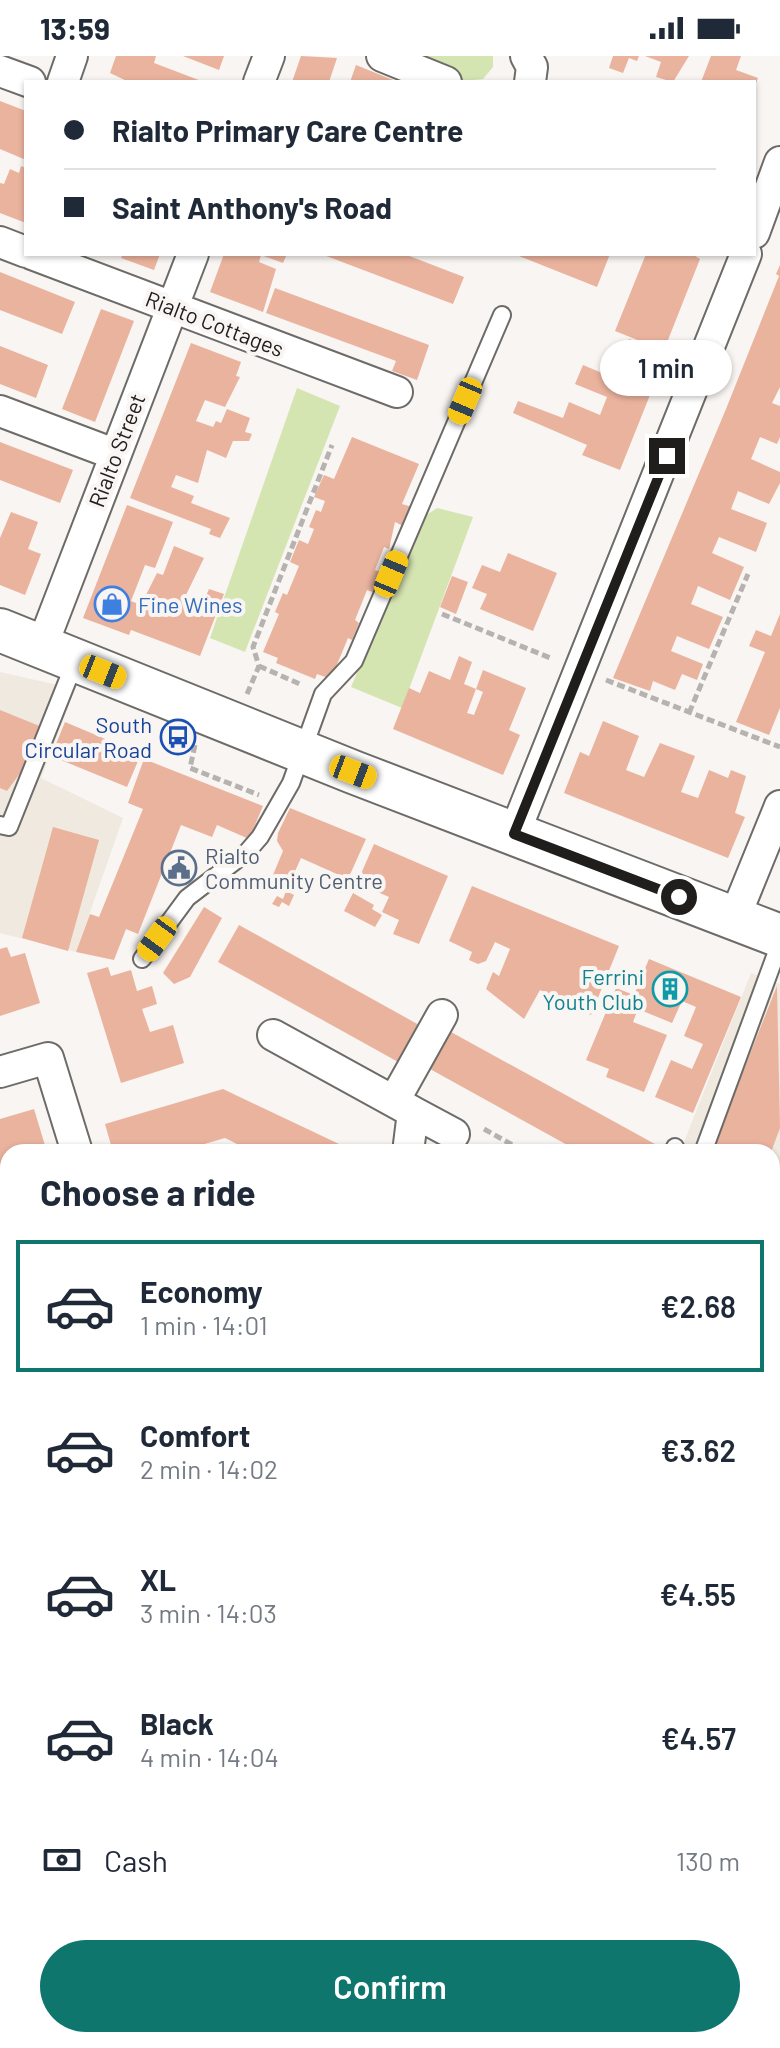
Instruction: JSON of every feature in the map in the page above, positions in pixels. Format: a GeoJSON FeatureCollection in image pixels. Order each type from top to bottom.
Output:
{"type":"FeatureCollection","features":[{"type":"Feature","properties":{"kind":"main road"},"geometry":{"type":"LineString","coordinates":[[0,630],[304,752],[780,936]]}},
{"type":"Feature","properties":{"kind":"street"},"geometry":{"type":"LineString","coordinates":[[64,80],[72,56]]}},
{"type":"Feature","properties":{"kind":"street"},"geometry":{"type":"LineString","coordinates":[[260,80],[269,56]]}},
{"type":"Feature","properties":{"kind":"street"},"geometry":{"type":"LineString","coordinates":[[382,56],[441,80]]}},
{"type":"Feature","properties":{"kind":"street"},"geometry":{"type":"LineString","coordinates":[[526,56],[532,67],[530,80]]}},
{"type":"Feature","properties":{"kind":"street"},"geometry":{"type":"LineString","coordinates":[[0,71],[25,80]]}},
{"type":"Feature","properties":{"kind":"street"},"geometry":{"type":"LineString","coordinates":[[756,228],[780,162]]}},
{"type":"Feature","properties":{"kind":"street"},"geometry":{"type":"LineString","coordinates":[[0,242],[24,251]]}},
{"type":"Feature","properties":{"kind":"street","name":"Rialto Cottages"},"geometry":{"type":"LineString","coordinates":[[37,256],[397,392]]}},
{"type":"Feature","properties":{"kind":"street","name":"Rialto Street"},"geometry":{"type":"LineString","coordinates":[[59,653],[114,454],[192,256]]}},
{"type":"Feature","properties":{"kind":"street"},"geometry":{"type":"LineString","coordinates":[[514,834],[745,256]]}},
{"type":"Feature","properties":{"kind":"street"},"geometry":{"type":"LineString","coordinates":[[0,411],[114,454]]}},
{"type":"Feature","properties":{"kind":"street"},"geometry":{"type":"LineString","coordinates":[[734,919],[780,806]]}},
{"type":"Feature","properties":{"kind":"street"},"geometry":{"type":"LineString","coordinates":[[407,1144],[404,1106],[442,1015]]}},
{"type":"Feature","properties":{"kind":"street"},"geometry":{"type":"LineString","coordinates":[[273,1035],[454,1134]]}},
{"type":"Feature","properties":{"kind":"street"},"geometry":{"type":"LineString","coordinates":[[0,1072],[48,1058],[75,1144]]}},
{"type":"Feature","properties":{"kind":"lane"},"geometry":{"type":"LineString","coordinates":[[142,959],[187,898],[247,852],[260,837],[277,802],[291,783],[323,694],[354,661],[502,315]]}},
{"type":"Feature","properties":{"kind":"lane"},"geometry":{"type":"LineString","coordinates":[[0,825],[9,827],[59,653]]}},
{"type":"Feature","properties":{"kind":"lane"},"geometry":{"type":"LineString","coordinates":[[706,1144],[780,943]]}},
{"type":"Feature","properties":{"kind":"path"},"geometry":{"type":"LineString","coordinates":[[234,724],[259,666],[253,647],[332,445]]}},
{"type":"Feature","properties":{"kind":"path"},"geometry":{"type":"LineString","coordinates":[[689,713],[748,574]]}},
{"type":"Feature","properties":{"kind":"path"},"geometry":{"type":"LineString","coordinates":[[442,614],[550,657]]}},
{"type":"Feature","properties":{"kind":"path"},"geometry":{"type":"LineString","coordinates":[[259,666],[323,694]]}},
{"type":"Feature","properties":{"kind":"path"},"geometry":{"type":"LineString","coordinates":[[610,682],[780,747]]}},
{"type":"Feature","properties":{"kind":"path"},"geometry":{"type":"LineString","coordinates":[[196,740],[190,768],[277,802]]}},
{"type":"Feature","properties":{"kind":"shaded area"},"geometry":{"type":"Polygon","coordinates":[[[0,672],[75,689],[41,778],[123,818],[76,952],[0,933],[0,672]]]}},
{"type":"Feature","properties":{"kind":"shaded area"},"geometry":{"type":"Polygon","coordinates":[[[751,973],[780,984],[780,1144],[683,1144],[751,973]]]}},
{"type":"Feature","properties":{"kind":"green space"},"geometry":{"type":"Polygon","coordinates":[[[399,56],[493,56],[493,67],[483,79],[461,80],[399,56]]]}},
{"type":"Feature","properties":{"kind":"green space"},"geometry":{"type":"Polygon","coordinates":[[[297,388],[340,406],[245,652],[210,638],[297,388]]]}},
{"type":"Feature","properties":{"kind":"green space"},"geometry":{"type":"Polygon","coordinates":[[[437,508],[473,517],[402,708],[351,687],[422,518],[437,508]]]}},
{"type":"Feature","properties":{"kind":"building"},"geometry":{"type":"Polygon","coordinates":[[[116,56],[156,56],[154,63],[199,80],[125,80],[110,73],[116,56]]]}},
{"type":"Feature","properties":{"kind":"building"},"geometry":{"type":"Polygon","coordinates":[[[183,56],[224,56],[219,70],[183,56]]]}},
{"type":"Feature","properties":{"kind":"building"},"geometry":{"type":"Polygon","coordinates":[[[301,56],[337,58],[330,80],[293,80],[301,56]]]}},
{"type":"Feature","properties":{"kind":"building"},"geometry":{"type":"Polygon","coordinates":[[[613,56],[639,56],[637,61],[629,58],[623,73],[609,68],[613,56]]]}},
{"type":"Feature","properties":{"kind":"building"},"geometry":{"type":"Polygon","coordinates":[[[645,56],[689,56],[674,80],[656,77],[661,62],[645,56]]]}},
{"type":"Feature","properties":{"kind":"building"},"geometry":{"type":"Polygon","coordinates":[[[711,56],[741,56],[736,70],[758,78],[756,84],[756,80],[702,80],[711,56]]]}},
{"type":"Feature","properties":{"kind":"building"},"geometry":{"type":"Polygon","coordinates":[[[356,65],[393,80],[351,80],[356,65]]]}},
{"type":"Feature","properties":{"kind":"building"},"geometry":{"type":"Polygon","coordinates":[[[0,101],[24,110],[24,159],[0,149],[0,101]]]}},
{"type":"Feature","properties":{"kind":"building"},"geometry":{"type":"Polygon","coordinates":[[[21,166],[24,167],[24,222],[0,213],[0,183],[4,184],[10,169],[19,173],[21,166]]]}},
{"type":"Feature","properties":{"kind":"building"},"geometry":{"type":"Polygon","coordinates":[[[122,256],[159,256],[154,270],[122,256]]]}},
{"type":"Feature","properties":{"kind":"building"},"geometry":{"type":"Polygon","coordinates":[[[223,256],[261,256],[259,262],[276,269],[263,312],[210,292],[223,256]]]}},
{"type":"Feature","properties":{"kind":"building"},"geometry":{"type":"Polygon","coordinates":[[[264,256],[286,256],[283,263],[264,256]]]}},
{"type":"Feature","properties":{"kind":"building"},"geometry":{"type":"Polygon","coordinates":[[[326,256],[409,256],[464,277],[453,304],[326,256]]]}},
{"type":"Feature","properties":{"kind":"building"},"geometry":{"type":"Polygon","coordinates":[[[519,256],[609,256],[597,287],[519,256]]]}},
{"type":"Feature","properties":{"kind":"building"},"geometry":{"type":"Polygon","coordinates":[[[645,256],[695,256],[700,259],[666,345],[657,342],[655,347],[615,331],[645,256]]]}},
{"type":"Feature","properties":{"kind":"building"},"geometry":{"type":"Polygon","coordinates":[[[780,265],[780,387],[772,403],[780,406],[780,437],[777,444],[760,437],[751,459],[780,472],[780,483],[769,504],[738,491],[731,509],[767,523],[756,552],[719,537],[712,553],[744,567],[730,600],[698,586],[691,604],[723,617],[709,649],[677,636],[671,651],[703,664],[697,680],[682,674],[675,690],[653,681],[650,691],[613,678],[726,409],[779,276],[776,274],[780,265]]]}},
{"type":"Feature","properties":{"kind":"building"},"geometry":{"type":"Polygon","coordinates":[[[0,272],[75,302],[62,334],[0,310],[0,272]]]}},
{"type":"Feature","properties":{"kind":"building"},"geometry":{"type":"Polygon","coordinates":[[[275,288],[429,345],[417,380],[392,371],[396,361],[266,313],[275,288]]]}},
{"type":"Feature","properties":{"kind":"building"},"geometry":{"type":"Polygon","coordinates":[[[101,309],[134,321],[95,422],[62,409],[101,309]]]}},
{"type":"Feature","properties":{"kind":"building"},"geometry":{"type":"Polygon","coordinates":[[[629,339],[666,355],[620,470],[582,455],[587,445],[513,413],[518,401],[563,418],[569,402],[600,415],[607,397],[575,384],[583,365],[614,378],[616,372],[605,368],[613,349],[623,352],[629,339]]]}},
{"type":"Feature","properties":{"kind":"building"},"geometry":{"type":"Polygon","coordinates":[[[191,343],[241,362],[236,376],[240,377],[225,407],[205,400],[196,421],[213,427],[216,421],[221,423],[227,409],[250,418],[245,432],[252,434],[249,441],[233,441],[226,458],[207,450],[198,483],[176,475],[171,487],[194,496],[191,503],[230,518],[220,538],[209,534],[211,529],[130,498],[191,343]]]}},
{"type":"Feature","properties":{"kind":"building"},"geometry":{"type":"Polygon","coordinates":[[[0,346],[48,365],[36,398],[0,384],[0,346]]]}},
{"type":"Feature","properties":{"kind":"building"},"geometry":{"type":"Polygon","coordinates":[[[352,437],[419,464],[402,504],[412,507],[405,527],[395,522],[389,549],[384,547],[375,570],[387,574],[378,594],[367,590],[355,620],[359,623],[352,640],[348,638],[331,679],[317,674],[315,679],[276,663],[278,658],[263,652],[279,614],[275,612],[283,593],[287,595],[299,566],[290,562],[299,540],[308,544],[314,529],[309,527],[316,510],[321,512],[325,501],[314,497],[324,475],[334,479],[352,437]]]}},
{"type":"Feature","properties":{"kind":"building"},"geometry":{"type":"Polygon","coordinates":[[[0,442],[73,470],[60,503],[0,480],[0,442]]]}},
{"type":"Feature","properties":{"kind":"building"},"geometry":{"type":"Polygon","coordinates":[[[127,505],[173,522],[155,568],[145,565],[131,601],[141,605],[157,573],[163,575],[174,546],[204,558],[185,597],[193,600],[191,607],[200,610],[209,589],[224,594],[200,656],[131,630],[129,635],[83,618],[127,505]]]}},
{"type":"Feature","properties":{"kind":"building"},"geometry":{"type":"Polygon","coordinates":[[[11,512],[38,522],[28,549],[41,554],[25,595],[0,585],[0,538],[11,512]]]}},
{"type":"Feature","properties":{"kind":"building"},"geometry":{"type":"Polygon","coordinates":[[[508,553],[557,573],[533,631],[480,609],[487,594],[472,588],[482,565],[500,572],[508,553]]]}},
{"type":"Feature","properties":{"kind":"building"},"geometry":{"type":"Polygon","coordinates":[[[452,576],[468,582],[456,614],[440,607],[452,576]]]}},
{"type":"Feature","properties":{"kind":"building"},"geometry":{"type":"Polygon","coordinates":[[[780,614],[780,708],[769,735],[736,722],[765,652],[749,646],[756,630],[771,636],[780,614]]]}},
{"type":"Feature","properties":{"kind":"building"},"geometry":{"type":"Polygon","coordinates":[[[459,656],[472,662],[464,684],[476,689],[483,670],[526,688],[509,730],[520,735],[503,775],[393,729],[409,688],[420,693],[429,671],[450,680],[459,656]],[[476,689],[467,713],[474,715],[483,692],[476,689]]]}},
{"type":"Feature","properties":{"kind":"building"},"geometry":{"type":"Polygon","coordinates":[[[0,710],[42,727],[29,761],[7,791],[0,788],[0,710]]]}},
{"type":"Feature","properties":{"kind":"building"},"geometry":{"type":"Polygon","coordinates":[[[603,721],[639,736],[626,770],[644,777],[660,743],[695,756],[681,792],[698,798],[709,770],[728,778],[731,770],[746,776],[735,813],[745,817],[728,858],[564,793],[580,752],[589,756],[603,721]]]}},
{"type":"Feature","properties":{"kind":"building"},"geometry":{"type":"Polygon","coordinates":[[[65,722],[141,754],[127,787],[51,756],[65,722]]]}},
{"type":"Feature","properties":{"kind":"building"},"geometry":{"type":"Polygon","coordinates":[[[144,759],[263,806],[249,839],[217,825],[212,837],[181,825],[138,934],[126,929],[114,960],[76,952],[90,914],[99,917],[143,809],[128,803],[144,759]]]}},
{"type":"Feature","properties":{"kind":"building"},"geometry":{"type":"Polygon","coordinates":[[[290,808],[366,839],[348,879],[301,858],[287,889],[270,882],[283,851],[277,841],[278,833],[290,808]]]}},
{"type":"Feature","properties":{"kind":"building"},"geometry":{"type":"Polygon","coordinates":[[[53,827],[99,840],[68,951],[22,938],[53,827]]]}},
{"type":"Feature","properties":{"kind":"building"},"geometry":{"type":"Polygon","coordinates":[[[374,844],[448,876],[419,944],[393,934],[399,920],[382,912],[389,897],[357,883],[374,844]]]}},
{"type":"Feature","properties":{"kind":"building"},"geometry":{"type":"Polygon","coordinates":[[[472,886],[619,946],[591,1015],[540,990],[524,1019],[486,989],[493,972],[499,976],[510,949],[495,942],[486,961],[478,964],[469,960],[472,952],[449,941],[472,886]]]}},
{"type":"Feature","properties":{"kind":"building"},"geometry":{"type":"Polygon","coordinates":[[[286,891],[294,895],[289,906],[282,902],[279,907],[272,904],[277,896],[283,899],[286,891]]]}},
{"type":"Feature","properties":{"kind":"building"},"geometry":{"type":"Polygon","coordinates":[[[353,893],[374,905],[372,909],[382,915],[375,927],[344,911],[353,893]]]}},
{"type":"Feature","properties":{"kind":"building"},"geometry":{"type":"Polygon","coordinates":[[[204,907],[222,918],[190,977],[174,984],[163,973],[204,907]]]}},
{"type":"Feature","properties":{"kind":"building"},"geometry":{"type":"Polygon","coordinates":[[[239,925],[430,1031],[409,1068],[218,962],[239,925]]]}},
{"type":"Feature","properties":{"kind":"building"},"geometry":{"type":"Polygon","coordinates":[[[7,947],[11,957],[25,953],[40,1003],[0,1016],[0,949],[7,947]]]}},
{"type":"Feature","properties":{"kind":"building"},"geometry":{"type":"Polygon","coordinates":[[[649,959],[741,997],[693,1113],[655,1097],[671,1060],[692,1069],[703,1044],[684,1036],[696,1007],[682,1001],[672,1023],[638,1009],[633,1022],[667,1035],[644,1092],[606,1077],[609,1069],[586,1060],[616,988],[634,995],[649,959]]]}},
{"type":"Feature","properties":{"kind":"building"},"geometry":{"type":"Polygon","coordinates":[[[108,967],[111,976],[131,970],[137,991],[152,986],[157,1004],[142,1009],[150,1032],[173,1025],[184,1063],[121,1083],[87,973],[108,967]]]}},
{"type":"Feature","properties":{"kind":"building"},"geometry":{"type":"Polygon","coordinates":[[[777,986],[780,1128],[774,1144],[714,1144],[777,986]]]}},
{"type":"Feature","properties":{"kind":"building"},"geometry":{"type":"Polygon","coordinates":[[[451,1032],[655,1144],[566,1144],[430,1069],[451,1032]]]}},
{"type":"Feature","properties":{"kind":"building"},"geometry":{"type":"Polygon","coordinates":[[[223,1089],[339,1144],[237,1144],[225,1138],[204,1144],[111,1144],[105,1124],[223,1089]]]}},
{"type":"Feature","properties":{"kind":"building"},"geometry":{"type":"Polygon","coordinates":[[[34,1109],[45,1144],[0,1144],[0,1119],[34,1109]]]}},
{"type":"Feature","properties":{"kind":"place","name":"Fine Wines"},"geometry":{"type":"Point","coordinates":[112,604]}},
{"type":"Feature","properties":{"kind":"place","name":"South Circular Road"},"geometry":{"type":"Point","coordinates":[178,737]}},
{"type":"Feature","properties":{"kind":"place","name":"Rialto Community Centre"},"geometry":{"type":"Point","coordinates":[179,868]}},
{"type":"Feature","properties":{"kind":"place","name":"Ferrini Youth Club"},"geometry":{"type":"Point","coordinates":[670,989]}},
{"type":"Feature","properties":{"kind":"route"},"geometry":{"type":"LineString","coordinates":[[667,456],[514,834],[679,897]]}}]}
